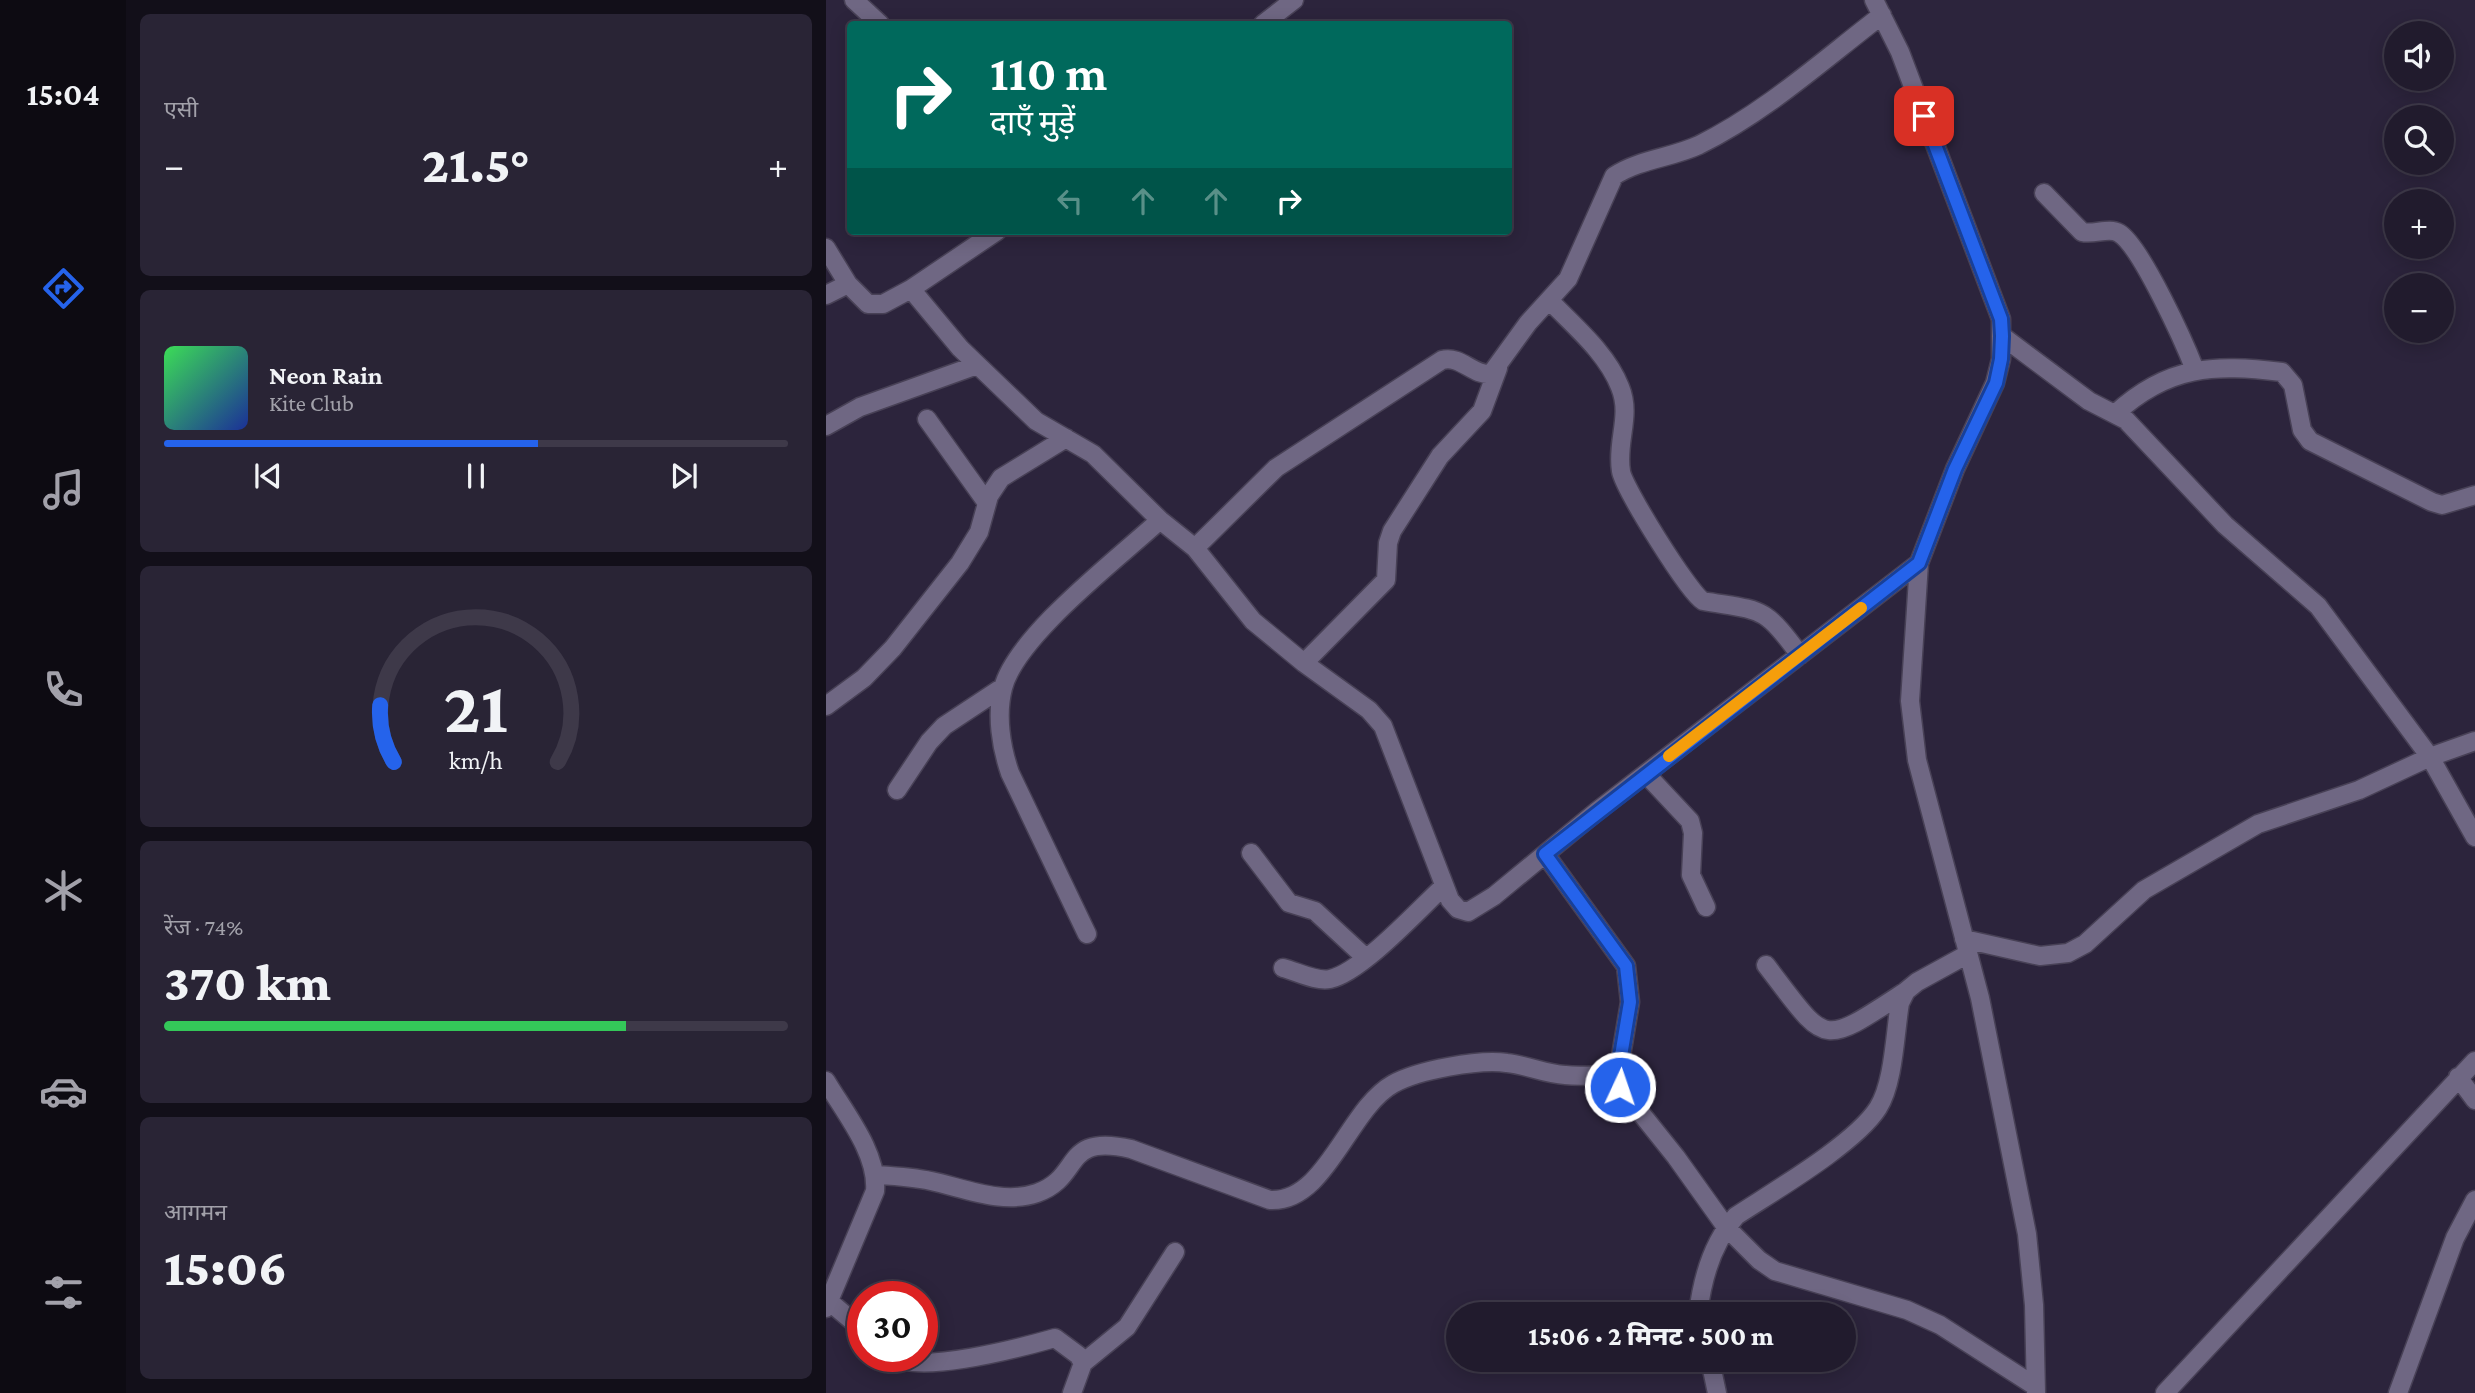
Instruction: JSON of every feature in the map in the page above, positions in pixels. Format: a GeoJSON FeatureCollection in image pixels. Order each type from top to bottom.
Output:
{"type":"FeatureCollection","features":[{"type":"Feature","properties":{"kind":"street"},"geometry":{"type":"LineString","coordinates":[[854,0],[877,21]]}},
{"type":"Feature","properties":{"kind":"street"},"geometry":{"type":"LineString","coordinates":[[1266,21],[1282,4]]}},
{"type":"Feature","properties":{"kind":"street"},"geometry":{"type":"LineString","coordinates":[[1304,663],[1385,580],[1388,543],[1392,531],[1440,456],[1482,411],[1498,368],[1528,323],[1568,279],[1614,176],[1648,160],[1697,146],[1743,120],[1878,5],[1900,52],[2001,319],[2001,359],[1996,383],[1955,469],[1919,563],[1910,701],[1915,748],[1966,947],[2027,1234],[2034,1305],[2036,1390]]}},
{"type":"Feature","properties":{"kind":"street"},"geometry":{"type":"LineString","coordinates":[[2044,193],[2082,232],[2113,231],[2128,242],[2178,325],[2195,370]]}},
{"type":"Feature","properties":{"kind":"street"},"geometry":{"type":"LineString","coordinates":[[826,248],[861,300],[875,305],[911,289],[991,235]]}},
{"type":"Feature","properties":{"kind":"street"},"geometry":{"type":"LineString","coordinates":[[826,295],[848,284]]}},
{"type":"Feature","properties":{"kind":"street"},"geometry":{"type":"LineString","coordinates":[[911,289],[977,365],[1036,421],[1093,454],[1160,520],[1195,548],[1253,621],[1304,663],[1369,710],[1383,726],[1444,886],[1458,909],[1468,912],[1494,896],[1646,774],[1919,563]]}},
{"type":"Feature","properties":{"kind":"street"},"geometry":{"type":"LineString","coordinates":[[1549,300],[1592,344],[1615,376],[1626,406],[1620,453],[1623,480],[1680,574],[1703,601],[1765,614],[1800,655]]}},
{"type":"Feature","properties":{"kind":"street"},"geometry":{"type":"LineString","coordinates":[[2002,336],[2089,401],[2115,414],[2150,444],[2225,525],[2318,606],[2430,757],[2475,837]]}},
{"type":"Feature","properties":{"kind":"street"},"geometry":{"type":"LineString","coordinates":[[1195,548],[1276,468],[1442,360],[1457,360],[1484,375],[1498,368]]}},
{"type":"Feature","properties":{"kind":"street"},"geometry":{"type":"LineString","coordinates":[[826,426],[860,407],[977,365]]}},
{"type":"Feature","properties":{"kind":"street"},"geometry":{"type":"LineString","coordinates":[[2115,414],[2138,392],[2195,370],[2238,366],[2282,372],[2293,385],[2302,429],[2320,449],[2442,505],[2475,495]]}},
{"type":"Feature","properties":{"kind":"street"},"geometry":{"type":"LineString","coordinates":[[927,419],[987,502]]}},
{"type":"Feature","properties":{"kind":"street"},"geometry":{"type":"LineString","coordinates":[[826,706],[864,678],[910,626],[971,548],[979,532],[987,502],[1001,478],[1066,438]]}},
{"type":"Feature","properties":{"kind":"street"},"geometry":{"type":"LineString","coordinates":[[1087,934],[1010,773],[1002,750],[1003,687],[1016,662],[1040,629],[1160,520]]}},
{"type":"Feature","properties":{"kind":"street"},"geometry":{"type":"LineString","coordinates":[[897,790],[929,742],[944,726],[1003,687]]}},
{"type":"Feature","properties":{"kind":"street"},"geometry":{"type":"LineString","coordinates":[[1766,965],[1815,1026],[1832,1032],[1856,1025],[1966,947],[2040,956],[2068,953],[2085,944],[2144,890],[2258,824],[2359,790],[2430,757],[2475,741]]}},
{"type":"Feature","properties":{"kind":"street"},"geometry":{"type":"LineString","coordinates":[[1646,774],[1690,821],[1693,842],[1691,875],[1706,907]]}},
{"type":"Feature","properties":{"kind":"street"},"geometry":{"type":"LineString","coordinates":[[1251,853],[1289,903],[1315,911],[1366,958]]}},
{"type":"Feature","properties":{"kind":"street"},"geometry":{"type":"LineString","coordinates":[[1545,854],[1626,966],[1630,1002],[1618,1074],[1620,1087],[1676,1157],[1726,1227],[1775,1270],[1907,1310],[1940,1325],[2036,1390]]}},
{"type":"Feature","properties":{"kind":"street"},"geometry":{"type":"LineString","coordinates":[[1283,968],[1331,979],[1366,958],[1444,886]]}},
{"type":"Feature","properties":{"kind":"street"},"geometry":{"type":"LineString","coordinates":[[1700,1302],[1703,1284],[1726,1227],[1736,1216],[1817,1163],[1866,1123],[1879,1107],[1887,1084],[1900,1003],[1906,991]]}},
{"type":"Feature","properties":{"kind":"street"},"geometry":{"type":"LineString","coordinates":[[2165,1393],[2475,1061]]}},
{"type":"Feature","properties":{"kind":"street"},"geometry":{"type":"LineString","coordinates":[[877,1175],[930,1181],[985,1194],[1029,1195],[1051,1186],[1083,1150],[1108,1145],[1131,1149],[1270,1200],[1282,1201],[1303,1191],[1377,1098],[1403,1079],[1470,1064],[1503,1062],[1565,1075],[1618,1074]]}},
{"type":"Feature","properties":{"kind":"street"},"geometry":{"type":"LineString","coordinates":[[2458,1077],[2475,1100]]}},
{"type":"Feature","properties":{"kind":"street"},"geometry":{"type":"LineString","coordinates":[[826,1081],[869,1155],[877,1175],[875,1191],[828,1305],[847,1319]]}},
{"type":"Feature","properties":{"kind":"street"},"geometry":{"type":"LineString","coordinates":[[2399,1393],[2455,1238],[2475,1200]]}},
{"type":"Feature","properties":{"kind":"street"},"geometry":{"type":"LineString","coordinates":[[1072,1393],[1083,1363],[1127,1327],[1175,1252]]}},
{"type":"Feature","properties":{"kind":"street"},"geometry":{"type":"LineString","coordinates":[[938,1360],[977,1358],[1055,1338],[1078,1355],[1083,1363]]}},
{"type":"Feature","properties":{"kind":"street"},"geometry":{"type":"LineString","coordinates":[[1713,1372],[1717,1393]]}},
{"type":"Feature","properties":{"kind":"slow traffic"},"geometry":{"type":"LineString","coordinates":[[1669,756],[1861,608]]}},
{"type":"Feature","properties":{"kind":"route"},"geometry":{"type":"LineString","coordinates":[[1620,1087],[1618,1074],[1630,1002],[1626,966],[1545,854],[1919,563],[1955,469],[1996,383],[2001,359],[2001,319],[1924,116]]}}]}
